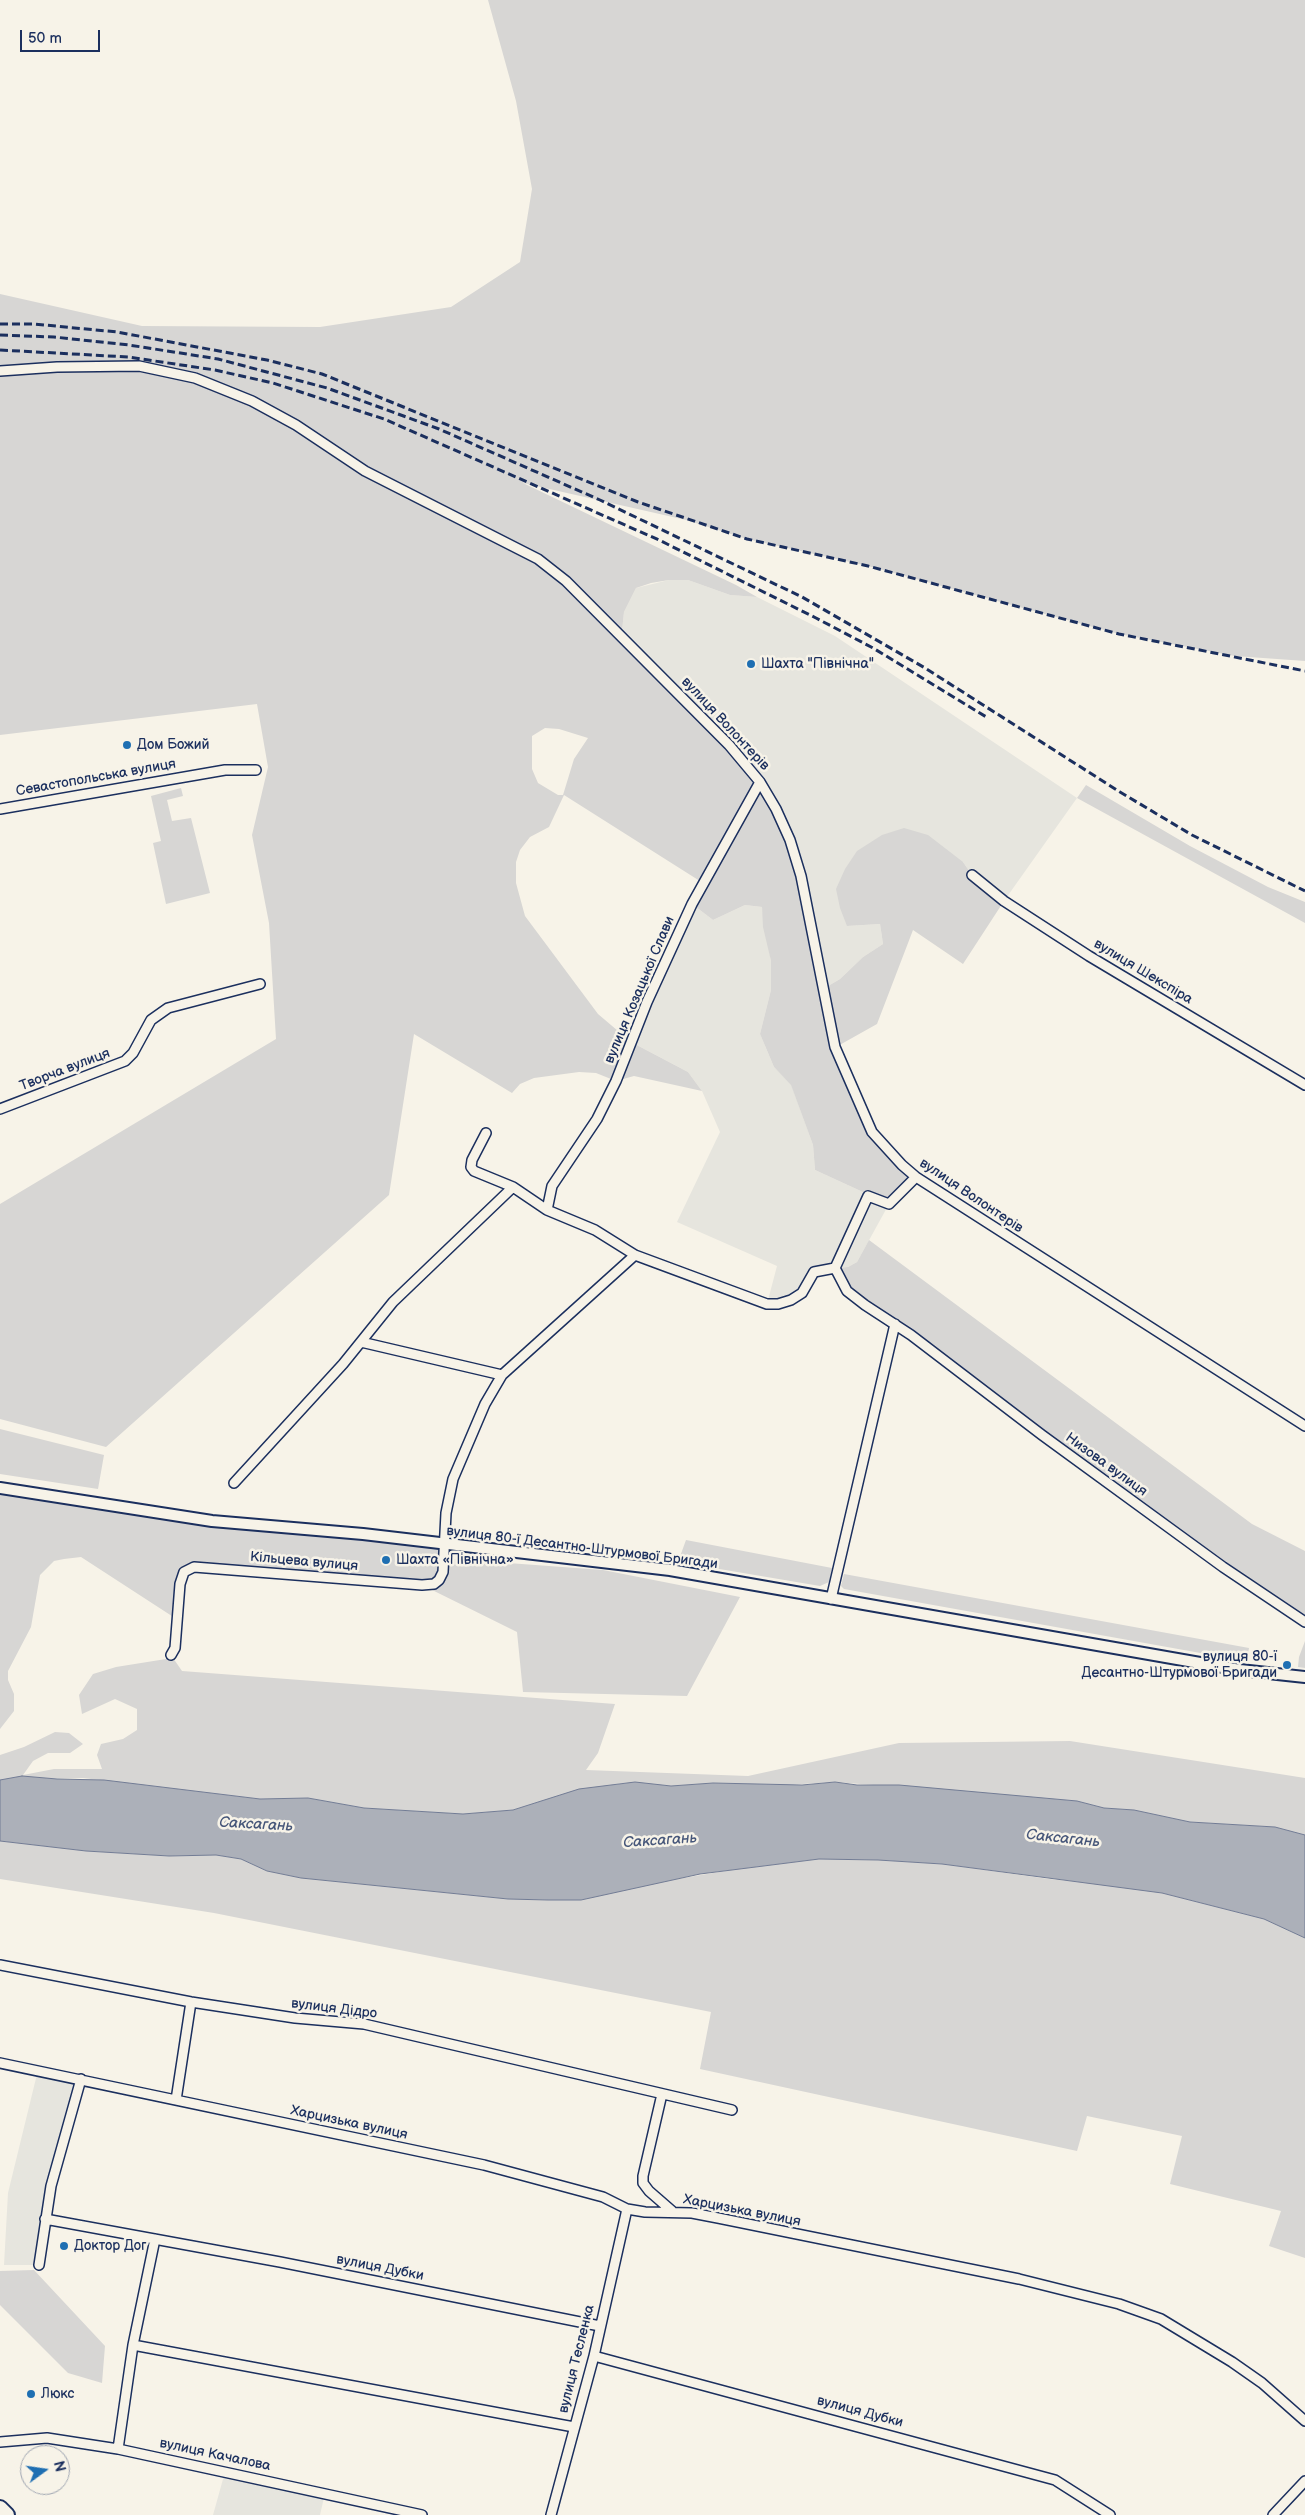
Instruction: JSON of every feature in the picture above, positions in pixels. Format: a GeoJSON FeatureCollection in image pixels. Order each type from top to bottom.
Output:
{"type":"FeatureCollection","features":[{"type":"Feature","properties":{"kind":"main road"},"geometry":{"type":"LineString","coordinates":[[0,2508],[7,2515]]}},
{"type":"Feature","properties":{"kind":"street","name":"вулиця Волонтерів"},"geometry":{"type":"LineString","coordinates":[[0,371],[57,367],[140,366],[195,378],[252,401],[296,425],[365,471],[538,559],[566,581],[729,745],[760,782],[790,840],[801,876],[822,989],[838,1055],[872,1132],[902,1165],[916,1177],[1305,1426]]}},
{"type":"Feature","properties":{"kind":"street","name":"Севастопольська вулиця"},"geometry":{"type":"LineString","coordinates":[[0,809],[225,770],[256,770]]}},
{"type":"Feature","properties":{"kind":"street","name":"вулиця Козацької Слави"},"geometry":{"type":"LineString","coordinates":[[547,1210],[552,1186],[597,1120],[616,1080],[647,1002],[692,904],[760,782]]}},
{"type":"Feature","properties":{"kind":"street","name":"вулиця Шекспіра"},"geometry":{"type":"LineString","coordinates":[[972,875],[1004,901],[1089,956],[1305,1085]]}},
{"type":"Feature","properties":{"kind":"street","name":"Творча вулиця"},"geometry":{"type":"LineString","coordinates":[[0,1109],[125,1061],[133,1053],[151,1020],[168,1008],[260,984]]}},
{"type":"Feature","properties":{"kind":"street"},"geometry":{"type":"LineString","coordinates":[[486,1133],[472,1160],[471,1168],[482,1176],[513,1187],[547,1210],[595,1230],[634,1255],[767,1304],[778,1304],[791,1300],[802,1293],[814,1272],[834,1268],[868,1196],[889,1204],[916,1177]]}},
{"type":"Feature","properties":{"kind":"street"},"geometry":{"type":"LineString","coordinates":[[234,1483],[361,1342],[393,1302],[513,1187]]}},
{"type":"Feature","properties":{"kind":"street","name":"Кільцева вулиця"},"geometry":{"type":"LineString","coordinates":[[171,1655],[176,1648],[180,1584],[184,1572],[194,1567],[434,1584],[439,1580],[442,1572],[446,1513],[453,1479],[485,1404],[502,1375],[634,1255]]}},
{"type":"Feature","properties":{"kind":"street","name":"Низова вулиця"},"geometry":{"type":"LineString","coordinates":[[834,1268],[846,1291],[895,1324],[1199,1550],[1305,1622]]}},
{"type":"Feature","properties":{"kind":"street"},"geometry":{"type":"LineString","coordinates":[[831,1599],[895,1324]]}},
{"type":"Feature","properties":{"kind":"street"},"geometry":{"type":"LineString","coordinates":[[361,1342],[502,1375]]}},
{"type":"Feature","properties":{"kind":"street","name":"вулиця 80-ї Десантно-Штурмової Бригади"},"geometry":{"type":"LineString","coordinates":[[0,1488],[212,1521],[363,1534],[670,1570],[1223,1667],[1305,1677]]}},
{"type":"Feature","properties":{"kind":"street","name":"вулиця Дідро"},"geometry":{"type":"LineString","coordinates":[[0,1965],[192,2002],[295,2018],[364,2024],[732,2110]]}},
{"type":"Feature","properties":{"kind":"street"},"geometry":{"type":"LineString","coordinates":[[176,2100],[192,2002]]}},
{"type":"Feature","properties":{"kind":"street","name":"Харцизька вулиця"},"geometry":{"type":"LineString","coordinates":[[0,2063],[484,2165],[603,2197],[627,2209],[718,2218],[1019,2279],[1119,2304],[1162,2320],[1232,2362],[1262,2383],[1305,2421]]}},
{"type":"Feature","properties":{"kind":"street"},"geometry":{"type":"LineString","coordinates":[[39,2265],[50,2186],[81,2079]]}},
{"type":"Feature","properties":{"kind":"street"},"geometry":{"type":"LineString","coordinates":[[662,2094],[642,2176],[643,2183],[649,2191],[672,2212]]}},
{"type":"Feature","properties":{"kind":"street","name":"вулиця Тесленка"},"geometry":{"type":"LineString","coordinates":[[551,2515],[594,2356],[627,2209]]}},
{"type":"Feature","properties":{"kind":"street","name":"вулиця Дубки"},"geometry":{"type":"LineString","coordinates":[[45,2219],[600,2326]]}},
{"type":"Feature","properties":{"kind":"street"},"geometry":{"type":"LineString","coordinates":[[118,2449],[133,2345],[155,2239]]}},
{"type":"Feature","properties":{"kind":"street"},"geometry":{"type":"LineString","coordinates":[[133,2345],[574,2428]]}},
{"type":"Feature","properties":{"kind":"street","name":"вулиця Дубки"},"geometry":{"type":"LineString","coordinates":[[594,2356],[1055,2480],[1110,2515]]}},
{"type":"Feature","properties":{"kind":"street","name":"вулиця Качалова"},"geometry":{"type":"LineString","coordinates":[[0,2442],[46,2438],[118,2449],[422,2515]]}},
{"type":"Feature","properties":{"kind":"street"},"geometry":{"type":"LineString","coordinates":[[1273,2515],[1305,2481]]}},
{"type":"Feature","properties":{"kind":"shaded area"},"geometry":{"type":"Polygon","coordinates":[[[488,0],[1305,0],[1305,661],[1235,656],[1119,634],[868,566],[747,539],[686,520],[523,483],[736,585],[757,597],[730,595],[688,580],[669,580],[651,583],[636,588],[624,612],[622,631],[619,634],[745,762],[790,840],[823,989],[840,979],[863,957],[883,944],[880,924],[847,926],[840,908],[836,889],[845,869],[857,851],[882,835],[904,828],[928,835],[963,862],[972,875],[1004,901],[963,964],[913,930],[877,1024],[836,1047],[872,1132],[916,1177],[889,1204],[815,1170],[813,1145],[791,1085],[774,1067],[760,1034],[771,990],[771,961],[763,927],[762,907],[745,905],[713,920],[692,904],[703,883],[564,795],[549,827],[530,837],[520,850],[516,862],[516,883],[525,916],[598,1014],[631,1042],[688,1072],[702,1091],[634,1076],[616,1081],[596,1073],[579,1072],[534,1078],[520,1084],[512,1093],[414,1034],[389,1195],[106,1447],[0,1419],[0,1204],[276,1039],[269,923],[252,835],[268,767],[257,704],[0,735],[0,294],[142,326],[320,327],[451,307],[520,262],[532,189],[516,101],[488,0]],[[545,728],[532,736],[532,769],[538,783],[558,795],[563,795],[574,759],[588,738],[559,729],[545,728]]]}},
{"type":"Feature","properties":{"kind":"shaded area"},"geometry":{"type":"Polygon","coordinates":[[[669,580],[688,580],[730,595],[757,597],[835,636],[1077,798],[1004,901],[972,875],[963,862],[847,926],[880,924],[883,944],[863,957],[840,979],[823,989],[619,634],[622,631],[624,612],[636,588],[669,580]]]}},
{"type":"Feature","properties":{"kind":"shaded area"},"geometry":{"type":"Polygon","coordinates":[[[1086,785],[1190,846],[1268,887],[1305,902],[1305,923],[1077,798],[1086,785]]]}},
{"type":"Feature","properties":{"kind":"shaded area"},"geometry":{"type":"Polygon","coordinates":[[[181,788],[183,796],[167,800],[172,821],[191,818],[210,893],[166,904],[153,843],[161,841],[151,796],[181,788]]]}},
{"type":"Feature","properties":{"kind":"shaded area"},"geometry":{"type":"Polygon","coordinates":[[[692,904],[713,920],[745,905],[762,907],[771,961],[771,990],[760,1034],[774,1067],[791,1084],[813,1145],[815,1170],[889,1204],[857,1262],[848,1267],[822,1269],[802,1293],[767,1304],[777,1266],[677,1222],[720,1132],[702,1091],[688,1072],[631,1042],[692,904]]]}},
{"type":"Feature","properties":{"kind":"shaded area"},"geometry":{"type":"Polygon","coordinates":[[[869,1240],[1252,1524],[1305,1551],[1305,1622],[847,1291],[835,1268],[848,1267],[857,1262],[869,1240]]]}},
{"type":"Feature","properties":{"kind":"shaded area"},"geometry":{"type":"Polygon","coordinates":[[[0,1429],[104,1455],[98,1489],[0,1474],[0,1429]]]}},
{"type":"Feature","properties":{"kind":"shaded area"},"geometry":{"type":"Polygon","coordinates":[[[0,1488],[99,1504],[444,1544],[443,1571],[454,1559],[603,1570],[740,1597],[687,1696],[523,1692],[517,1632],[422,1585],[206,1567],[184,1572],[178,1620],[81,1557],[64,1559],[54,1561],[40,1575],[31,1627],[8,1671],[8,1680],[14,1694],[14,1711],[0,1729],[0,1488]]]}},
{"type":"Feature","properties":{"kind":"shaded area"},"geometry":{"type":"Polygon","coordinates":[[[686,1540],[832,1568],[829,1582],[820,1586],[678,1562],[686,1540]]]}},
{"type":"Feature","properties":{"kind":"shaded area"},"geometry":{"type":"Polygon","coordinates":[[[844,1574],[1249,1648],[1247,1659],[1245,1661],[844,1589],[841,1586],[844,1574]]]}},
{"type":"Feature","properties":{"kind":"shaded area"},"geometry":{"type":"Polygon","coordinates":[[[1305,1641],[1305,1668],[1298,1667],[1299,1657],[1305,1641]]]}},
{"type":"Feature","properties":{"kind":"shaded area"},"geometry":{"type":"Polygon","coordinates":[[[171,1655],[182,1671],[615,1704],[598,1753],[586,1770],[748,1776],[899,1743],[1070,1741],[1305,1778],[1305,1835],[1275,1827],[1190,1822],[1134,1810],[1104,1808],[1077,1801],[835,1782],[786,1785],[713,1783],[671,1786],[623,1783],[559,1796],[513,1810],[463,1814],[364,1808],[308,1798],[260,1799],[83,1778],[0,1780],[0,1755],[24,1747],[55,1732],[69,1733],[83,1744],[70,1753],[48,1753],[33,1761],[23,1775],[54,1769],[102,1769],[97,1755],[101,1744],[123,1739],[137,1730],[137,1709],[115,1699],[82,1714],[79,1695],[93,1674],[116,1667],[166,1659],[171,1655]]]}},
{"type":"Feature","properties":{"kind":"shaded area"},"geometry":{"type":"Polygon","coordinates":[[[0,1841],[86,1851],[169,1856],[216,1855],[241,1859],[267,1871],[301,1878],[508,1899],[548,1900],[581,1900],[647,1884],[737,1869],[819,1859],[943,1864],[1049,1879],[1124,1886],[1162,1893],[1264,1919],[1305,1938],[1305,2258],[1269,2246],[1281,2211],[1170,2184],[1182,2136],[1087,2116],[1077,2151],[700,2069],[711,2012],[214,1913],[0,1879],[0,1841]]]}},
{"type":"Feature","properties":{"kind":"shaded area"},"geometry":{"type":"Polygon","coordinates":[[[38,2070],[81,2079],[51,2186],[39,2265],[4,2265],[8,2193],[38,2070]]]}},
{"type":"Feature","properties":{"kind":"shaded area"},"geometry":{"type":"Polygon","coordinates":[[[34,2270],[105,2346],[102,2383],[68,2373],[0,2305],[0,2271],[34,2270]]]}},
{"type":"Feature","properties":{"kind":"shaded area"},"geometry":{"type":"Polygon","coordinates":[[[225,2472],[325,2493],[320,2515],[213,2515],[225,2472]]]}},
{"type":"Feature","properties":{"kind":"water","name":"Саксагань"},"geometry":{"type":"Polygon","coordinates":[[[22,1776],[104,1780],[260,1799],[308,1798],[364,1808],[463,1814],[513,1810],[579,1789],[635,1782],[671,1786],[713,1783],[802,1785],[835,1782],[857,1785],[899,1785],[1077,1801],[1104,1808],[1134,1810],[1190,1822],[1275,1827],[1305,1835],[1305,1938],[1264,1919],[1162,1893],[942,1864],[819,1859],[700,1874],[581,1900],[548,1900],[508,1899],[301,1878],[267,1871],[241,1859],[216,1855],[169,1856],[86,1851],[0,1841],[0,1780],[22,1776]]]}},
{"type":"Feature","properties":{"kind":"railway"},"geometry":{"type":"LineString","coordinates":[[0,324],[34,324],[117,332],[267,360],[322,374],[638,502],[747,539],[868,566],[1119,634],[1305,671]]}},
{"type":"Feature","properties":{"kind":"railway"},"geometry":{"type":"LineString","coordinates":[[0,335],[54,337],[129,345],[218,359],[327,388],[439,429],[600,500],[802,597],[925,668],[1120,792],[1192,835],[1305,891]]}},
{"type":"Feature","properties":{"kind":"railway"},"geometry":{"type":"LineString","coordinates":[[0,350],[128,357],[215,370],[273,383],[384,419],[659,540],[873,648],[988,718]]}},
{"type":"Feature","properties":{"kind":"place","name":"Шахта \"Північна\""},"geometry":{"type":"Point","coordinates":[751,664]}},
{"type":"Feature","properties":{"kind":"place","name":"Дом Божий"},"geometry":{"type":"Point","coordinates":[127,745]}},
{"type":"Feature","properties":{"kind":"place","name":"Шахта «Північна»"},"geometry":{"type":"Point","coordinates":[386,1560]}},
{"type":"Feature","properties":{"kind":"place","name":"вулиця 80-ї Десантно-Штурмової Бригади"},"geometry":{"type":"Point","coordinates":[1287,1665]}},
{"type":"Feature","properties":{"kind":"place","name":"Доктор Дог"},"geometry":{"type":"Point","coordinates":[64,2246]}},
{"type":"Feature","properties":{"kind":"place","name":"Люкс"},"geometry":{"type":"Point","coordinates":[31,2394]}}]}
